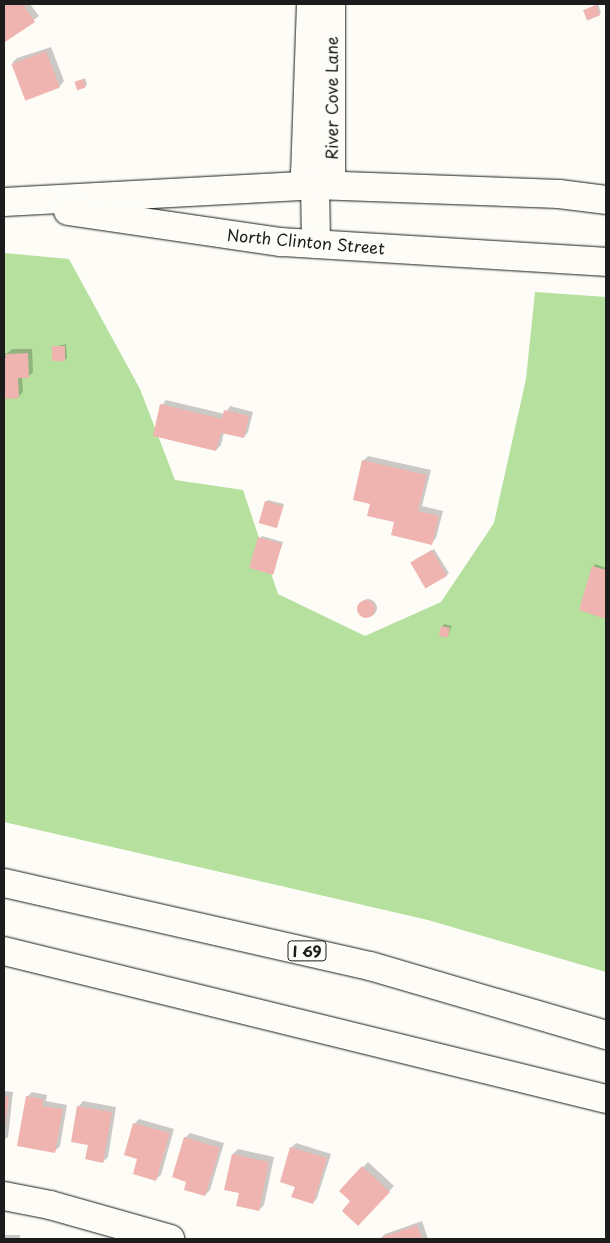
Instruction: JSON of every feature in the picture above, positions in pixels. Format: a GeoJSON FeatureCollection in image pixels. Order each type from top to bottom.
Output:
{"type":"FeatureCollection","features":[{"type":"Feature","properties":{"kind":"main road","name":"River Cove Lane"},"geometry":{"type":"LineString","coordinates":[[311,4],[305,172],[315,185],[316,244]]}},
{"type":"Feature","properties":{"kind":"main road","name":"River Cove Lane"},"geometry":{"type":"LineString","coordinates":[[315,185],[330,172],[331,4]]}},
{"type":"Feature","properties":{"kind":"main road","name":"North Clinton Street"},"geometry":{"type":"LineString","coordinates":[[6,202],[315,185],[558,194],[606,200]]}},
{"type":"Feature","properties":{"kind":"main road","name":"North Clinton Street"},"geometry":{"type":"LineString","coordinates":[[6,202],[282,242],[606,262]]}},
{"type":"Feature","properties":{"kind":"main road","name":"I 69"},"geometry":{"type":"LineString","coordinates":[[4,883],[370,966],[606,1035]]}},
{"type":"Feature","properties":{"kind":"main road"},"geometry":{"type":"LineString","coordinates":[[4,951],[606,1099]]}},
{"type":"Feature","properties":{"kind":"main road"},"geometry":{"type":"LineString","coordinates":[[4,1196],[50,1205],[170,1239]]}},
{"type":"Feature","properties":{"kind":"green space"},"geometry":{"type":"Polygon","coordinates":[[[4,253],[69,259],[140,389],[175,480],[243,490],[278,594],[365,636],[441,602],[494,523],[526,379],[535,292],[606,297],[606,972],[428,920],[4,822],[4,253]]]}},
{"type":"Feature","properties":{"kind":"building"},"geometry":{"type":"Polygon","coordinates":[[[4,4],[23,4],[35,22],[5,42],[4,4]]]}},
{"type":"Feature","properties":{"kind":"building"},"geometry":{"type":"Polygon","coordinates":[[[596,5],[600,15],[587,20],[583,10],[596,5]]]}},
{"type":"Feature","properties":{"kind":"building"},"geometry":{"type":"Polygon","coordinates":[[[46,51],[60,87],[25,101],[11,64],[46,51]]]}},
{"type":"Feature","properties":{"kind":"building"},"geometry":{"type":"Polygon","coordinates":[[[83,79],[86,88],[77,90],[74,82],[83,79]]]}},
{"type":"Feature","properties":{"kind":"building"},"geometry":{"type":"Polygon","coordinates":[[[52,346],[65,346],[65,361],[52,361],[52,346]]]}},
{"type":"Feature","properties":{"kind":"building"},"geometry":{"type":"Polygon","coordinates":[[[28,353],[29,378],[18,378],[19,398],[4,399],[4,358],[6,358],[6,354],[28,353]]]}},
{"type":"Feature","properties":{"kind":"building"},"geometry":{"type":"Polygon","coordinates":[[[160,404],[222,419],[224,410],[249,416],[244,438],[221,433],[216,451],[153,436],[160,404]]]}},
{"type":"Feature","properties":{"kind":"building"},"geometry":{"type":"Polygon","coordinates":[[[362,460],[427,475],[418,511],[439,516],[432,545],[391,535],[394,522],[367,516],[370,504],[353,500],[362,460]]]}},
{"type":"Feature","properties":{"kind":"building"},"geometry":{"type":"Polygon","coordinates":[[[265,501],[283,506],[277,528],[259,523],[265,501]]]}},
{"type":"Feature","properties":{"kind":"building"},"geometry":{"type":"Polygon","coordinates":[[[258,537],[282,544],[273,575],[249,568],[258,537]]]}},
{"type":"Feature","properties":{"kind":"building"},"geometry":{"type":"Polygon","coordinates":[[[432,550],[447,576],[425,588],[410,562],[432,550]]]}},
{"type":"Feature","properties":{"kind":"building"},"geometry":{"type":"Polygon","coordinates":[[[592,566],[606,570],[606,619],[579,610],[592,566]]]}},
{"type":"Feature","properties":{"kind":"building"},"geometry":{"type":"Polygon","coordinates":[[[366,600],[372,603],[375,609],[372,615],[366,618],[360,615],[357,609],[360,603],[366,600]]]}},
{"type":"Feature","properties":{"kind":"building"},"geometry":{"type":"Polygon","coordinates":[[[441,626],[450,628],[448,638],[439,636],[441,626]]]}},
{"type":"Feature","properties":{"kind":"building"},"geometry":{"type":"Polygon","coordinates":[[[4,1096],[9,1097],[5,1127],[4,1127],[4,1096]]]}},
{"type":"Feature","properties":{"kind":"building"},"geometry":{"type":"Polygon","coordinates":[[[26,1096],[43,1099],[42,1106],[63,1109],[55,1153],[17,1146],[26,1096]]]}},
{"type":"Feature","properties":{"kind":"building"},"geometry":{"type":"Polygon","coordinates":[[[77,1106],[112,1112],[103,1163],[85,1159],[88,1145],[71,1142],[77,1106]]]}},
{"type":"Feature","properties":{"kind":"building"},"geometry":{"type":"Polygon","coordinates":[[[133,1123],[170,1133],[156,1181],[133,1174],[137,1159],[124,1155],[133,1123]]]}},
{"type":"Feature","properties":{"kind":"building"},"geometry":{"type":"Polygon","coordinates":[[[184,1137],[220,1148],[205,1196],[184,1190],[186,1182],[172,1177],[184,1137]]]}},
{"type":"Feature","properties":{"kind":"building"},"geometry":{"type":"Polygon","coordinates":[[[290,1147],[327,1158],[313,1204],[291,1197],[295,1187],[280,1182],[290,1147]]]}},
{"type":"Feature","properties":{"kind":"building"},"geometry":{"type":"Polygon","coordinates":[[[232,1154],[269,1162],[259,1211],[236,1206],[239,1193],[224,1190],[232,1154]]]}},
{"type":"Feature","properties":{"kind":"building"},"geometry":{"type":"Polygon","coordinates":[[[362,1166],[390,1192],[358,1226],[342,1211],[350,1201],[339,1191],[362,1166]]]}},
{"type":"Feature","properties":{"kind":"building"},"geometry":{"type":"Polygon","coordinates":[[[417,1225],[422,1239],[377,1239],[417,1225]]]}}]}
